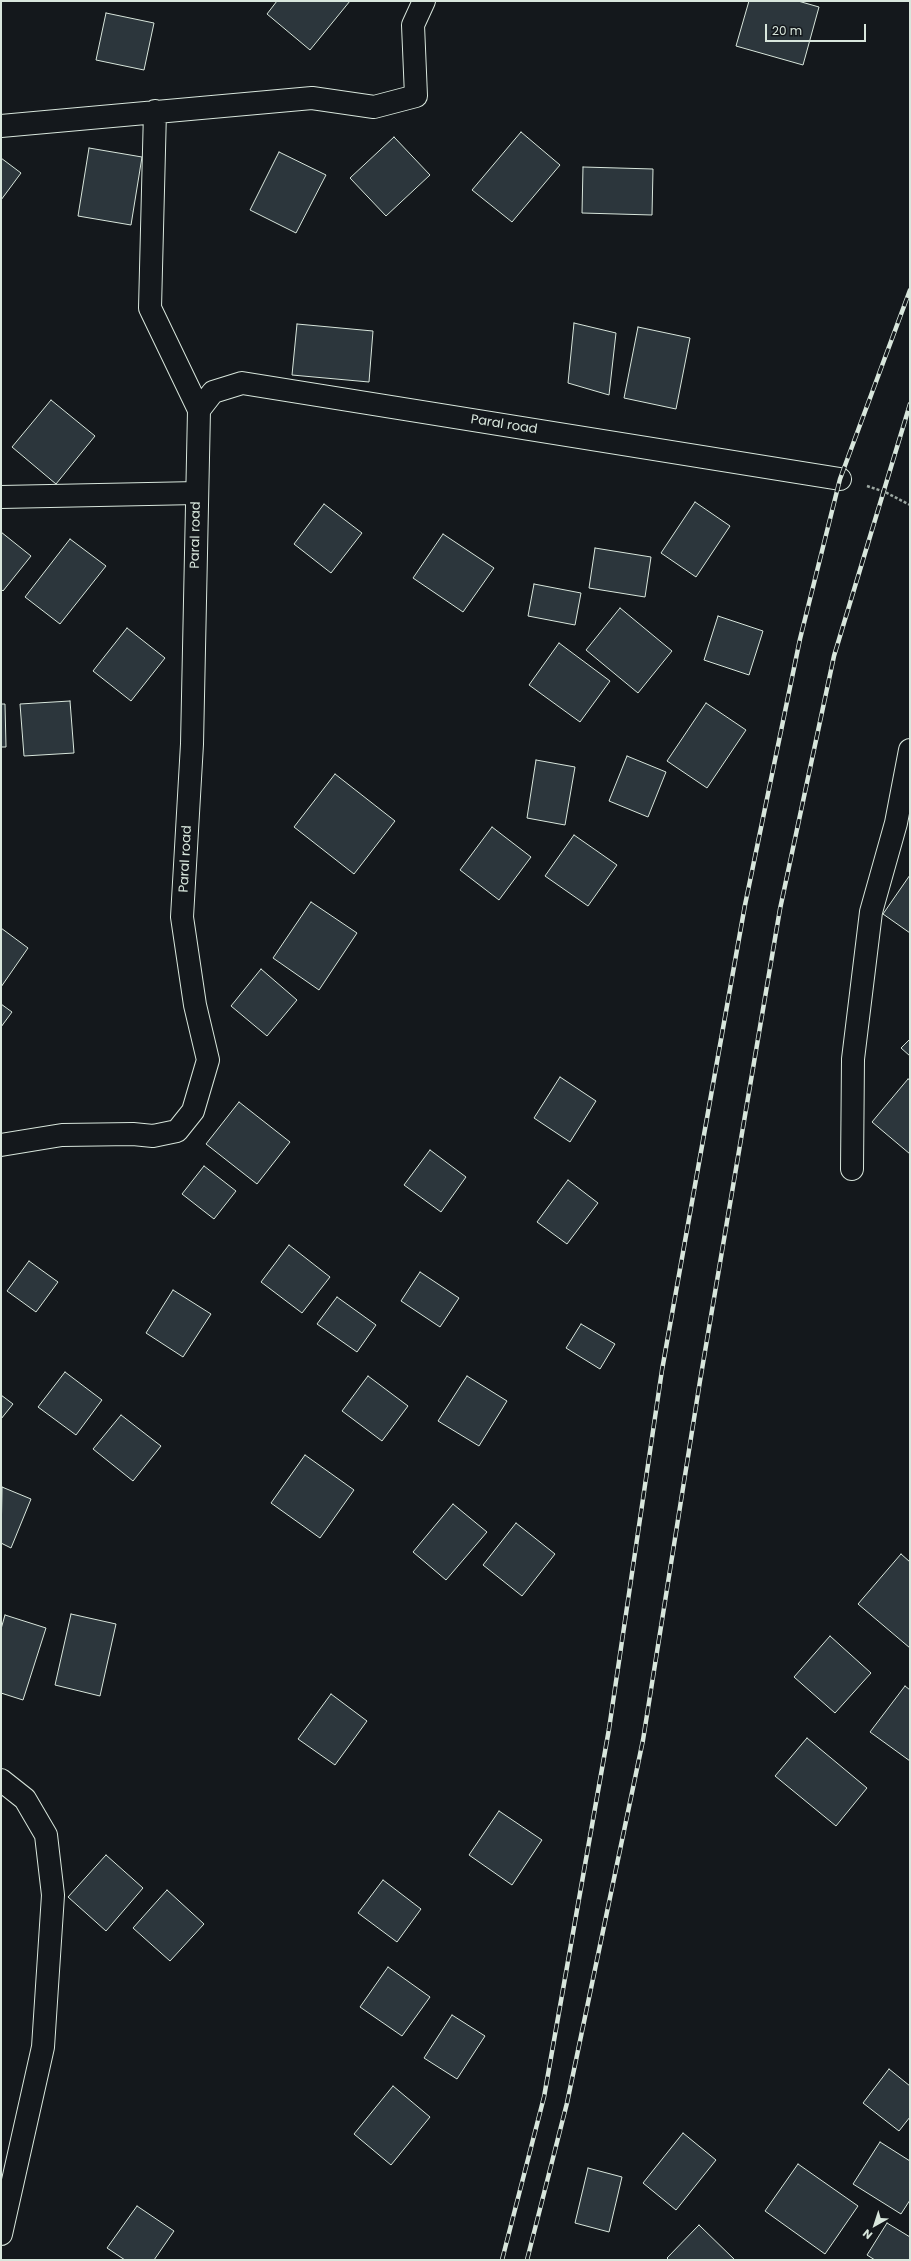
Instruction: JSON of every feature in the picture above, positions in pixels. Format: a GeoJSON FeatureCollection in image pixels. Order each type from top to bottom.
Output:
{"type":"FeatureCollection","features":[{"type":"Feature","properties":{"kind":"street"},"geometry":{"type":"LineString","coordinates":[[1,126],[312,98],[374,107],[416,96],[413,25],[424,1]]}},
{"type":"Feature","properties":{"kind":"street"},"geometry":{"type":"LineString","coordinates":[[155,111],[150,308],[199,410]]}},
{"type":"Feature","properties":{"kind":"street","name":"Paral road"},"geometry":{"type":"LineString","coordinates":[[1,1145],[62,1136],[133,1134],[153,1136],[177,1131],[193,1111],[208,1060],[195,1005],[182,916],[192,744],[199,410],[213,392],[242,383],[840,479]]}},
{"type":"Feature","properties":{"kind":"street"},"geometry":{"type":"LineString","coordinates":[[1,497],[197,493]]}},
{"type":"Feature","properties":{"kind":"street"},"geometry":{"type":"LineString","coordinates":[[852,1169],[854,1059],[870,912],[903,827],[910,750]]}},
{"type":"Feature","properties":{"kind":"street"},"geometry":{"type":"LineString","coordinates":[[1,1780],[25,1799],[46,1835],[53,1894],[43,2047],[1,2234]]}},
{"type":"Feature","properties":{"kind":"path"},"geometry":{"type":"LineString","coordinates":[[840,479],[885,492],[910,505]]}},
{"type":"Feature","properties":{"kind":"building"},"geometry":{"type":"Polygon","coordinates":[[[277,1],[350,1],[310,50],[267,14],[277,1]]]}},
{"type":"Feature","properties":{"kind":"building"},"geometry":{"type":"Polygon","coordinates":[[[749,1],[798,1],[819,7],[803,65],[736,46],[749,1]]]}},
{"type":"Feature","properties":{"kind":"building"},"geometry":{"type":"Polygon","coordinates":[[[106,13],[154,23],[144,70],[96,60],[106,13]]]}},
{"type":"Feature","properties":{"kind":"building"},"geometry":{"type":"Polygon","coordinates":[[[521,132],[560,165],[512,222],[472,190],[521,132]]]}},
{"type":"Feature","properties":{"kind":"building"},"geometry":{"type":"Polygon","coordinates":[[[394,137],[430,175],[386,216],[350,178],[394,137]]]}},
{"type":"Feature","properties":{"kind":"building"},"geometry":{"type":"Polygon","coordinates":[[[89,148],[142,157],[131,225],[78,216],[89,148]]]}},
{"type":"Feature","properties":{"kind":"building"},"geometry":{"type":"Polygon","coordinates":[[[279,152],[326,175],[296,233],[250,210],[279,152]]]}},
{"type":"Feature","properties":{"kind":"building"},"geometry":{"type":"Polygon","coordinates":[[[1,158],[21,173],[1,200],[1,158]]]}},
{"type":"Feature","properties":{"kind":"building"},"geometry":{"type":"Polygon","coordinates":[[[583,167],[653,169],[652,215],[582,213],[583,167]]]}},
{"type":"Feature","properties":{"kind":"building"},"geometry":{"type":"Polygon","coordinates":[[[574,323],[616,333],[609,395],[568,383],[574,323]]]}},
{"type":"Feature","properties":{"kind":"building"},"geometry":{"type":"Polygon","coordinates":[[[297,324],[373,331],[369,382],[292,375],[297,324]]]}},
{"type":"Feature","properties":{"kind":"building"},"geometry":{"type":"Polygon","coordinates":[[[638,327],[690,338],[676,409],[624,398],[638,327]]]}},
{"type":"Feature","properties":{"kind":"building"},"geometry":{"type":"Polygon","coordinates":[[[51,400],[95,436],[56,484],[12,447],[51,400]]]}},
{"type":"Feature","properties":{"kind":"building"},"geometry":{"type":"Polygon","coordinates":[[[695,502],[730,526],[696,577],[661,553],[695,502]]]}},
{"type":"Feature","properties":{"kind":"building"},"geometry":{"type":"Polygon","coordinates":[[[324,504],[362,533],[331,573],[294,544],[324,504]]]}},
{"type":"Feature","properties":{"kind":"building"},"geometry":{"type":"Polygon","coordinates":[[[1,532],[31,556],[3,591],[1,589],[1,532]]]}},
{"type":"Feature","properties":{"kind":"building"},"geometry":{"type":"Polygon","coordinates":[[[443,534],[494,568],[463,612],[413,578],[443,534]]]}},
{"type":"Feature","properties":{"kind":"building"},"geometry":{"type":"Polygon","coordinates":[[[70,539],[106,566],[60,624],[25,597],[70,539]]]}},
{"type":"Feature","properties":{"kind":"building"},"geometry":{"type":"Polygon","coordinates":[[[595,548],[651,557],[645,597],[589,588],[595,548]]]}},
{"type":"Feature","properties":{"kind":"building"},"geometry":{"type":"Polygon","coordinates":[[[534,584],[581,593],[575,625],[528,616],[534,584]]]}},
{"type":"Feature","properties":{"kind":"building"},"geometry":{"type":"Polygon","coordinates":[[[620,608],[672,651],[638,693],[586,650],[620,608]]]}},
{"type":"Feature","properties":{"kind":"building"},"geometry":{"type":"Polygon","coordinates":[[[718,616],[763,631],[749,675],[704,660],[718,616]]]}},
{"type":"Feature","properties":{"kind":"building"},"geometry":{"type":"Polygon","coordinates":[[[127,628],[165,658],[131,701],[93,671],[127,628]]]}},
{"type":"Feature","properties":{"kind":"building"},"geometry":{"type":"Polygon","coordinates":[[[559,643],[610,681],[580,722],[529,685],[559,643]]]}},
{"type":"Feature","properties":{"kind":"building"},"geometry":{"type":"Polygon","coordinates":[[[70,701],[74,753],[24,756],[20,704],[70,701]]]}},
{"type":"Feature","properties":{"kind":"building"},"geometry":{"type":"Polygon","coordinates":[[[706,703],[746,730],[707,788],[667,761],[706,703]]]}},
{"type":"Feature","properties":{"kind":"building"},"geometry":{"type":"Polygon","coordinates":[[[1,704],[5,704],[6,747],[1,747],[1,704]]]}},
{"type":"Feature","properties":{"kind":"building"},"geometry":{"type":"Polygon","coordinates":[[[627,756],[666,772],[648,817],[609,801],[627,756]]]}},
{"type":"Feature","properties":{"kind":"building"},"geometry":{"type":"Polygon","coordinates":[[[536,760],[575,767],[565,825],[527,818],[536,760]]]}},
{"type":"Feature","properties":{"kind":"building"},"geometry":{"type":"Polygon","coordinates":[[[335,774],[395,821],[354,874],[294,827],[335,774]]]}},
{"type":"Feature","properties":{"kind":"building"},"geometry":{"type":"Polygon","coordinates":[[[492,827],[531,857],[499,900],[460,870],[492,827]]]}},
{"type":"Feature","properties":{"kind":"building"},"geometry":{"type":"Polygon","coordinates":[[[574,835],[617,865],[588,906],[545,876],[574,835]]]}},
{"type":"Feature","properties":{"kind":"building"},"geometry":{"type":"Polygon","coordinates":[[[910,875],[910,933],[883,914],[910,875]]]}},
{"type":"Feature","properties":{"kind":"building"},"geometry":{"type":"Polygon","coordinates":[[[311,902],[357,933],[319,990],[273,958],[311,902]]]}},
{"type":"Feature","properties":{"kind":"building"},"geometry":{"type":"Polygon","coordinates":[[[1,928],[28,948],[1,987],[1,928]]]}},
{"type":"Feature","properties":{"kind":"building"},"geometry":{"type":"Polygon","coordinates":[[[261,969],[297,1000],[267,1036],[231,1006],[261,969]]]}},
{"type":"Feature","properties":{"kind":"building"},"geometry":{"type":"Polygon","coordinates":[[[1,1004],[12,1012],[1,1027],[1,1004]]]}},
{"type":"Feature","properties":{"kind":"building"},"geometry":{"type":"Polygon","coordinates":[[[910,1039],[910,1056],[901,1048],[910,1039]]]}},
{"type":"Feature","properties":{"kind":"building"},"geometry":{"type":"Polygon","coordinates":[[[560,1077],[596,1101],[570,1142],[534,1118],[560,1077]]]}},
{"type":"Feature","properties":{"kind":"building"},"geometry":{"type":"Polygon","coordinates":[[[908,1079],[910,1080],[910,1154],[872,1122],[908,1079]]]}},
{"type":"Feature","properties":{"kind":"building"},"geometry":{"type":"Polygon","coordinates":[[[239,1102],[290,1142],[257,1184],[206,1144],[239,1102]]]}},
{"type":"Feature","properties":{"kind":"building"},"geometry":{"type":"Polygon","coordinates":[[[430,1150],[466,1177],[441,1212],[404,1185],[430,1150]]]}},
{"type":"Feature","properties":{"kind":"building"},"geometry":{"type":"Polygon","coordinates":[[[204,1166],[236,1191],[214,1219],[182,1194],[204,1166]]]}},
{"type":"Feature","properties":{"kind":"building"},"geometry":{"type":"Polygon","coordinates":[[[568,1180],[598,1203],[567,1244],[537,1222],[568,1180]]]}},
{"type":"Feature","properties":{"kind":"building"},"geometry":{"type":"Polygon","coordinates":[[[289,1245],[330,1277],[302,1313],[261,1282],[289,1245]]]}},
{"type":"Feature","properties":{"kind":"building"},"geometry":{"type":"Polygon","coordinates":[[[29,1261],[58,1282],[36,1312],[7,1291],[29,1261]]]}},
{"type":"Feature","properties":{"kind":"building"},"geometry":{"type":"Polygon","coordinates":[[[420,1272],[459,1298],[440,1327],[401,1301],[420,1272]]]}},
{"type":"Feature","properties":{"kind":"building"},"geometry":{"type":"Polygon","coordinates":[[[173,1290],[211,1314],[183,1357],[146,1333],[173,1290]]]}},
{"type":"Feature","properties":{"kind":"building"},"geometry":{"type":"Polygon","coordinates":[[[337,1297],[376,1325],[357,1352],[317,1324],[337,1297]]]}},
{"type":"Feature","properties":{"kind":"building"},"geometry":{"type":"Polygon","coordinates":[[[581,1324],[615,1344],[600,1369],[566,1348],[581,1324]]]}},
{"type":"Feature","properties":{"kind":"building"},"geometry":{"type":"Polygon","coordinates":[[[65,1372],[102,1400],[76,1435],[38,1407],[65,1372]]]}},
{"type":"Feature","properties":{"kind":"building"},"geometry":{"type":"Polygon","coordinates":[[[368,1376],[408,1406],[382,1441],[342,1411],[368,1376]]]}},
{"type":"Feature","properties":{"kind":"building"},"geometry":{"type":"Polygon","coordinates":[[[467,1376],[507,1401],[479,1446],[438,1421],[467,1376]]]}},
{"type":"Feature","properties":{"kind":"building"},"geometry":{"type":"Polygon","coordinates":[[[1,1395],[13,1404],[1,1419],[1,1395]]]}},
{"type":"Feature","properties":{"kind":"building"},"geometry":{"type":"Polygon","coordinates":[[[121,1415],[161,1446],[133,1481],[93,1449],[121,1415]]]}},
{"type":"Feature","properties":{"kind":"building"},"geometry":{"type":"Polygon","coordinates":[[[305,1455],[354,1490],[320,1538],[271,1503],[305,1455]]]}},
{"type":"Feature","properties":{"kind":"building"},"geometry":{"type":"Polygon","coordinates":[[[2,1487],[31,1499],[11,1548],[1,1543],[2,1487]]]}},
{"type":"Feature","properties":{"kind":"building"},"geometry":{"type":"Polygon","coordinates":[[[453,1504],[487,1532],[446,1580],[413,1552],[453,1504]]]}},
{"type":"Feature","properties":{"kind":"building"},"geometry":{"type":"Polygon","coordinates":[[[516,1523],[555,1554],[522,1596],[483,1565],[516,1523]]]}},
{"type":"Feature","properties":{"kind":"building"},"geometry":{"type":"Polygon","coordinates":[[[901,1554],[910,1562],[910,1648],[858,1604],[901,1554]]]}},
{"type":"Feature","properties":{"kind":"building"},"geometry":{"type":"Polygon","coordinates":[[[71,1614],[116,1624],[100,1696],[55,1685],[71,1614]]]}},
{"type":"Feature","properties":{"kind":"building"},"geometry":{"type":"Polygon","coordinates":[[[5,1615],[46,1628],[23,1700],[1,1693],[1,1629],[5,1615]]]}},
{"type":"Feature","properties":{"kind":"building"},"geometry":{"type":"Polygon","coordinates":[[[830,1636],[871,1673],[835,1713],[794,1677],[830,1636]]]}},
{"type":"Feature","properties":{"kind":"building"},"geometry":{"type":"Polygon","coordinates":[[[905,1686],[910,1690],[910,1761],[870,1732],[905,1686]]]}},
{"type":"Feature","properties":{"kind":"building"},"geometry":{"type":"Polygon","coordinates":[[[331,1694],[367,1721],[335,1765],[298,1739],[331,1694]]]}},
{"type":"Feature","properties":{"kind":"building"},"geometry":{"type":"Polygon","coordinates":[[[807,1738],[867,1788],[836,1826],[775,1776],[807,1738]]]}},
{"type":"Feature","properties":{"kind":"building"},"geometry":{"type":"Polygon","coordinates":[[[499,1811],[542,1840],[512,1885],[469,1855],[499,1811]]]}},
{"type":"Feature","properties":{"kind":"building"},"geometry":{"type":"Polygon","coordinates":[[[106,1855],[143,1888],[106,1931],[68,1897],[106,1855]]]}},
{"type":"Feature","properties":{"kind":"building"},"geometry":{"type":"Polygon","coordinates":[[[383,1880],[421,1909],[397,1942],[358,1913],[383,1880]]]}},
{"type":"Feature","properties":{"kind":"building"},"geometry":{"type":"Polygon","coordinates":[[[167,1890],[204,1924],[170,1961],[133,1928],[167,1890]]]}},
{"type":"Feature","properties":{"kind":"building"},"geometry":{"type":"Polygon","coordinates":[[[388,1967],[430,1997],[402,2036],[360,2007],[388,1967]]]}},
{"type":"Feature","properties":{"kind":"building"},"geometry":{"type":"Polygon","coordinates":[[[452,2015],[485,2036],[457,2079],[424,2058],[452,2015]]]}},
{"type":"Feature","properties":{"kind":"building"},"geometry":{"type":"Polygon","coordinates":[[[889,2069],[910,2086],[910,2117],[899,2131],[863,2103],[889,2069]]]}},
{"type":"Feature","properties":{"kind":"building"},"geometry":{"type":"Polygon","coordinates":[[[393,2086],[430,2117],[391,2165],[354,2134],[393,2086]]]}},
{"type":"Feature","properties":{"kind":"building"},"geometry":{"type":"Polygon","coordinates":[[[683,2133],[716,2160],[676,2210],[643,2183],[683,2133]]]}},
{"type":"Feature","properties":{"kind":"building"},"geometry":{"type":"Polygon","coordinates":[[[880,2142],[910,2161],[910,2200],[901,2214],[853,2184],[880,2142]]]}},
{"type":"Feature","properties":{"kind":"building"},"geometry":{"type":"Polygon","coordinates":[[[798,2164],[858,2206],[825,2254],[765,2211],[798,2164]]]}},
{"type":"Feature","properties":{"kind":"building"},"geometry":{"type":"Polygon","coordinates":[[[588,2168],[622,2177],[609,2232],[575,2223],[588,2168]]]}},
{"type":"Feature","properties":{"kind":"building"},"geometry":{"type":"Polygon","coordinates":[[[137,2206],[174,2231],[154,2260],[125,2260],[107,2248],[137,2206]]]}},
{"type":"Feature","properties":{"kind":"building"},"geometry":{"type":"Polygon","coordinates":[[[887,2223],[910,2237],[910,2260],[875,2260],[867,2255],[887,2223]]]}},
{"type":"Feature","properties":{"kind":"building"},"geometry":{"type":"Polygon","coordinates":[[[699,2225],[735,2260],[669,2260],[667,2258],[699,2225]]]}},
{"type":"Feature","properties":{"kind":"railway"},"geometry":{"type":"LineString","coordinates":[[502,2260],[544,2097],[609,1729],[662,1370],[745,905],[800,639],[840,479],[910,290]]}},
{"type":"Feature","properties":{"kind":"railway"},"geometry":{"type":"LineString","coordinates":[[527,2260],[567,2103],[643,1740],[700,1381],[780,909],[834,656],[910,404]]}}]}
